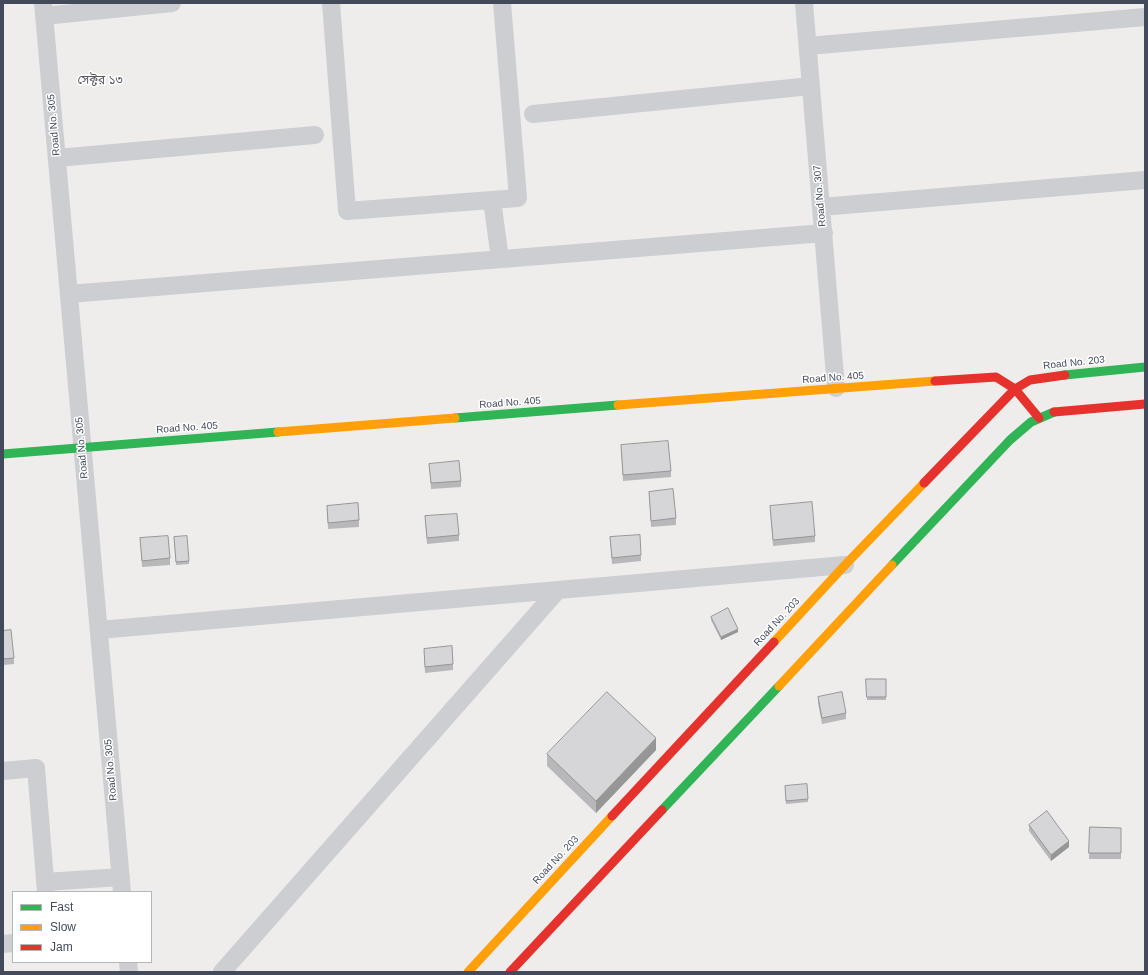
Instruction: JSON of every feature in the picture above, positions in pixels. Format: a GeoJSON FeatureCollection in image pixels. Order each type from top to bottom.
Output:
{"type":"FeatureCollection","features":[{"type":"Feature","properties":{"kind":"street"},"geometry":{"type":"LineString","coordinates":[[44,9],[172,3]]}},
{"type":"Feature","properties":{"kind":"street"},"geometry":{"type":"LineString","coordinates":[[331,3],[347,211],[518,198],[502,3]]}},
{"type":"Feature","properties":{"kind":"street","name":"Road No. 307"},"geometry":{"type":"LineString","coordinates":[[804,3],[836,388]]}},
{"type":"Feature","properties":{"kind":"street","name":"Road No. 305"},"geometry":{"type":"LineString","coordinates":[[44,9],[121,885]]}},
{"type":"Feature","properties":{"kind":"street"},"geometry":{"type":"LineString","coordinates":[[808,46],[1145,17]]}},
{"type":"Feature","properties":{"kind":"street"},"geometry":{"type":"LineString","coordinates":[[533,114],[811,86]]}},
{"type":"Feature","properties":{"kind":"street"},"geometry":{"type":"LineString","coordinates":[[57,158],[315,135]]}},
{"type":"Feature","properties":{"kind":"street"},"geometry":{"type":"LineString","coordinates":[[821,207],[1145,180]]}},
{"type":"Feature","properties":{"kind":"street"},"geometry":{"type":"LineString","coordinates":[[492,200],[500,259]]}},
{"type":"Feature","properties":{"kind":"street"},"geometry":{"type":"LineString","coordinates":[[69,294],[824,233]]}},
{"type":"Feature","properties":{"kind":"street","name":"Road No. 203"},"geometry":{"type":"LineString","coordinates":[[468,972],[845,565],[990,420],[1015,389],[1030,380],[1051,376],[1145,367]]}},
{"type":"Feature","properties":{"kind":"street","name":"Road No. 405"},"geometry":{"type":"LineString","coordinates":[[3,454],[836,388],[996,377],[1015,389],[1039,418]]}},
{"type":"Feature","properties":{"kind":"street"},"geometry":{"type":"LineString","coordinates":[[510,972],[1007,437],[1031,422],[1055,412],[1145,404]]}},
{"type":"Feature","properties":{"kind":"street"},"geometry":{"type":"LineString","coordinates":[[99,630],[845,565]]}},
{"type":"Feature","properties":{"kind":"street"},"geometry":{"type":"LineString","coordinates":[[222,972],[557,591]]}},
{"type":"Feature","properties":{"kind":"street"},"geometry":{"type":"LineString","coordinates":[[3,771],[36,768],[46,887],[121,885]]}},
{"type":"Feature","properties":{"kind":"building"},"geometry":{"type":"Polygon","coordinates":[[[668,441],[671,471],[623,475],[621,445],[668,441]]]}},
{"type":"Feature","properties":{"kind":"building"},"geometry":{"type":"Polygon","coordinates":[[[459,461],[461,481],[431,483],[429,464],[459,461]]]}},
{"type":"Feature","properties":{"kind":"building"},"geometry":{"type":"Polygon","coordinates":[[[673,489],[676,518],[651,521],[649,492],[673,489]]]}},
{"type":"Feature","properties":{"kind":"building"},"geometry":{"type":"Polygon","coordinates":[[[812,502],[815,536],[773,540],[770,506],[812,502]]]}},
{"type":"Feature","properties":{"kind":"building"},"geometry":{"type":"Polygon","coordinates":[[[358,503],[359,520],[328,523],[327,506],[358,503]]]}},
{"type":"Feature","properties":{"kind":"building"},"geometry":{"type":"Polygon","coordinates":[[[457,514],[459,535],[427,538],[425,516],[457,514]]]}},
{"type":"Feature","properties":{"kind":"building"},"geometry":{"type":"Polygon","coordinates":[[[640,535],[641,555],[612,558],[610,537],[640,535]]]}},
{"type":"Feature","properties":{"kind":"building"},"geometry":{"type":"Polygon","coordinates":[[[168,536],[170,558],[142,561],[140,538],[168,536]]]}},
{"type":"Feature","properties":{"kind":"building"},"geometry":{"type":"Polygon","coordinates":[[[187,536],[189,561],[176,562],[174,537],[187,536]]]}},
{"type":"Feature","properties":{"kind":"building"},"geometry":{"type":"Polygon","coordinates":[[[728,608],[738,629],[721,637],[711,617],[728,608]]]}},
{"type":"Feature","properties":{"kind":"building"},"geometry":{"type":"Polygon","coordinates":[[[11,630],[14,658],[3,659],[3,631],[11,630]]]}},
{"type":"Feature","properties":{"kind":"building"},"geometry":{"type":"Polygon","coordinates":[[[452,646],[453,664],[425,667],[424,649],[452,646]]]}},
{"type":"Feature","properties":{"kind":"building"},"geometry":{"type":"Polygon","coordinates":[[[866,679],[886,679],[886,697],[867,697],[866,679]]]}},
{"type":"Feature","properties":{"kind":"building"},"geometry":{"type":"Polygon","coordinates":[[[607,692],[656,738],[596,801],[547,754],[607,692]]]}},
{"type":"Feature","properties":{"kind":"building"},"geometry":{"type":"Polygon","coordinates":[[[842,692],[846,713],[822,718],[818,697],[842,692]]]}},
{"type":"Feature","properties":{"kind":"building"},"geometry":{"type":"Polygon","coordinates":[[[807,784],[808,799],[786,801],[785,786],[807,784]]]}},
{"type":"Feature","properties":{"kind":"building"},"geometry":{"type":"Polygon","coordinates":[[[1047,811],[1069,841],[1051,855],[1029,825],[1047,811]]]}},
{"type":"Feature","properties":{"kind":"building"},"geometry":{"type":"Polygon","coordinates":[[[1090,827],[1121,828],[1121,853],[1089,853],[1090,827]]]}},
{"type":"Feature","properties":{"kind":"traffic: fast"},"geometry":{"type":"LineString","coordinates":[[1065,375],[1145,367]]}},
{"type":"Feature","properties":{"kind":"traffic: fast"},"geometry":{"type":"LineString","coordinates":[[455,418],[618,405]]}},
{"type":"Feature","properties":{"kind":"traffic: fast"},"geometry":{"type":"LineString","coordinates":[[892,565],[1010,440],[1031,422],[1054,412]]}},
{"type":"Feature","properties":{"kind":"traffic: fast"},"geometry":{"type":"LineString","coordinates":[[3,454],[278,432]]}},
{"type":"Feature","properties":{"kind":"traffic: fast"},"geometry":{"type":"LineString","coordinates":[[662,810],[779,686]]}},
{"type":"Feature","properties":{"kind":"traffic: slow"},"geometry":{"type":"LineString","coordinates":[[618,405],[935,381]]}},
{"type":"Feature","properties":{"kind":"traffic: slow"},"geometry":{"type":"LineString","coordinates":[[278,432],[455,418]]}},
{"type":"Feature","properties":{"kind":"traffic: slow"},"geometry":{"type":"LineString","coordinates":[[774,642],[924,483]]}},
{"type":"Feature","properties":{"kind":"traffic: slow"},"geometry":{"type":"LineString","coordinates":[[779,686],[892,565]]}},
{"type":"Feature","properties":{"kind":"traffic: slow"},"geometry":{"type":"LineString","coordinates":[[468,972],[612,816]]}},
{"type":"Feature","properties":{"kind":"traffic: jam"},"geometry":{"type":"LineString","coordinates":[[924,483],[1015,389],[1030,380],[1065,375]]}},
{"type":"Feature","properties":{"kind":"traffic: jam"},"geometry":{"type":"LineString","coordinates":[[935,381],[996,377],[1015,389],[1039,418]]}},
{"type":"Feature","properties":{"kind":"traffic: jam"},"geometry":{"type":"LineString","coordinates":[[1054,412],[1145,404]]}},
{"type":"Feature","properties":{"kind":"traffic: jam"},"geometry":{"type":"LineString","coordinates":[[612,816],[774,642]]}},
{"type":"Feature","properties":{"kind":"traffic: jam"},"geometry":{"type":"LineString","coordinates":[[510,972],[662,810]]}},
{"type":"Feature","properties":{"kind":"district","name":"সেক্টর ১৩"},"geometry":{"type":"Point","coordinates":[100,81]}}]}
